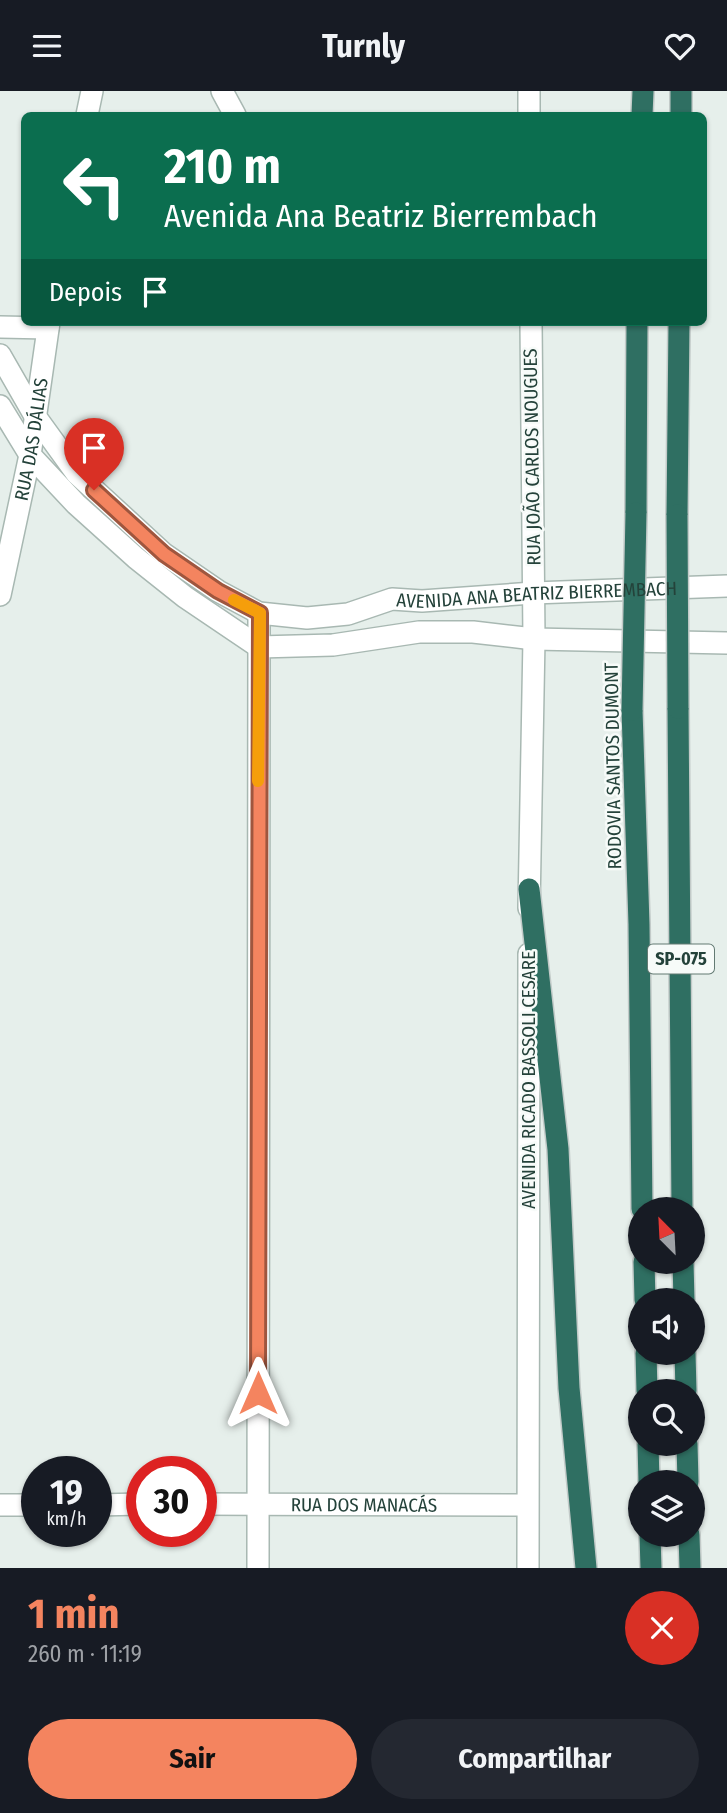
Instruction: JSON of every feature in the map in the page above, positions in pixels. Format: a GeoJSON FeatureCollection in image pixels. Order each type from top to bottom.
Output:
{"type":"FeatureCollection","features":[{"type":"Feature","properties":{"kind":"highway"},"geometry":{"type":"LineString","coordinates":[[642,112],[643,91]]}},
{"type":"Feature","properties":{"kind":"highway"},"geometry":{"type":"LineString","coordinates":[[681,91],[681,112]]}},
{"type":"Feature","properties":{"kind":"highway","name":"RODOVIA SANTOS DUMONT"},"geometry":{"type":"LineString","coordinates":[[637,326],[632,710],[639,924],[642,1197]]}},
{"type":"Feature","properties":{"kind":"highway","name":"SP-075"},"geometry":{"type":"LineString","coordinates":[[679,326],[677,515],[682,1197]]}},
{"type":"Feature","properties":{"kind":"highway"},"geometry":{"type":"LineString","coordinates":[[529,889],[558,1149],[569,1388],[586,1568]]}},
{"type":"Feature","properties":{"kind":"highway"},"geometry":{"type":"LineString","coordinates":[[650,1547],[651,1568]]}},
{"type":"Feature","properties":{"kind":"highway"},"geometry":{"type":"LineString","coordinates":[[689,1547],[690,1568]]}},
{"type":"Feature","properties":{"kind":"street"},"geometry":{"type":"LineString","coordinates":[[88,112],[92,91]]}},
{"type":"Feature","properties":{"kind":"street"},"geometry":{"type":"LineString","coordinates":[[222,91],[233,112]]}},
{"type":"Feature","properties":{"kind":"street"},"geometry":{"type":"LineString","coordinates":[[529,91],[529,112]]}},
{"type":"Feature","properties":{"kind":"street"},"geometry":{"type":"LineString","coordinates":[[0,327],[24,326]]}},
{"type":"Feature","properties":{"kind":"street","name":"RUA DAS DÁLIAS"},"geometry":{"type":"LineString","coordinates":[[0,595],[30,455],[48,326]]}},
{"type":"Feature","properties":{"kind":"street","name":"RUA JOÃO CARLOS NOUGUES"},"geometry":{"type":"LineString","coordinates":[[531,326],[533,593]]}},
{"type":"Feature","properties":{"kind":"street","name":"AVENIDA ANA BEATRIZ BIERREMBACH"},"geometry":{"type":"LineString","coordinates":[[0,355],[35,416],[76,474],[164,554],[218,591],[260,613],[307,618],[348,614],[392,599],[422,601],[533,593],[727,586]]}},
{"type":"Feature","properties":{"kind":"street"},"geometry":{"type":"LineString","coordinates":[[0,406],[30,455],[76,504],[135,558],[185,597],[259,647]]}},
{"type":"Feature","properties":{"kind":"street","name":"AVENIDA RICADO BASSOLI CESARE"},"geometry":{"type":"LineString","coordinates":[[528,1568],[529,889],[533,593]]}},
{"type":"Feature","properties":{"kind":"street"},"geometry":{"type":"LineString","coordinates":[[258,1568],[260,613]]}},
{"type":"Feature","properties":{"kind":"street","name":"AVENIDA ANA BEATRIZ BIERREMBACH"},"geometry":{"type":"LineString","coordinates":[[259,647],[332,645],[419,632],[473,632],[534,639],[727,643]]}},
{"type":"Feature","properties":{"kind":"street","name":"RUA DOS MANACÁS"},"geometry":{"type":"LineString","coordinates":[[217,1504],[526,1505]]}},
{"type":"Feature","properties":{"kind":"street"},"geometry":{"type":"LineString","coordinates":[[0,1505],[21,1505]]}},
{"type":"Feature","properties":{"kind":"slow traffic"},"geometry":{"type":"LineString","coordinates":[[234,600],[260,613],[258,781]]}},
{"type":"Feature","properties":{"kind":"route"},"geometry":{"type":"LineString","coordinates":[[94,490],[164,554],[218,591],[260,613],[258,1393]]}}]}
